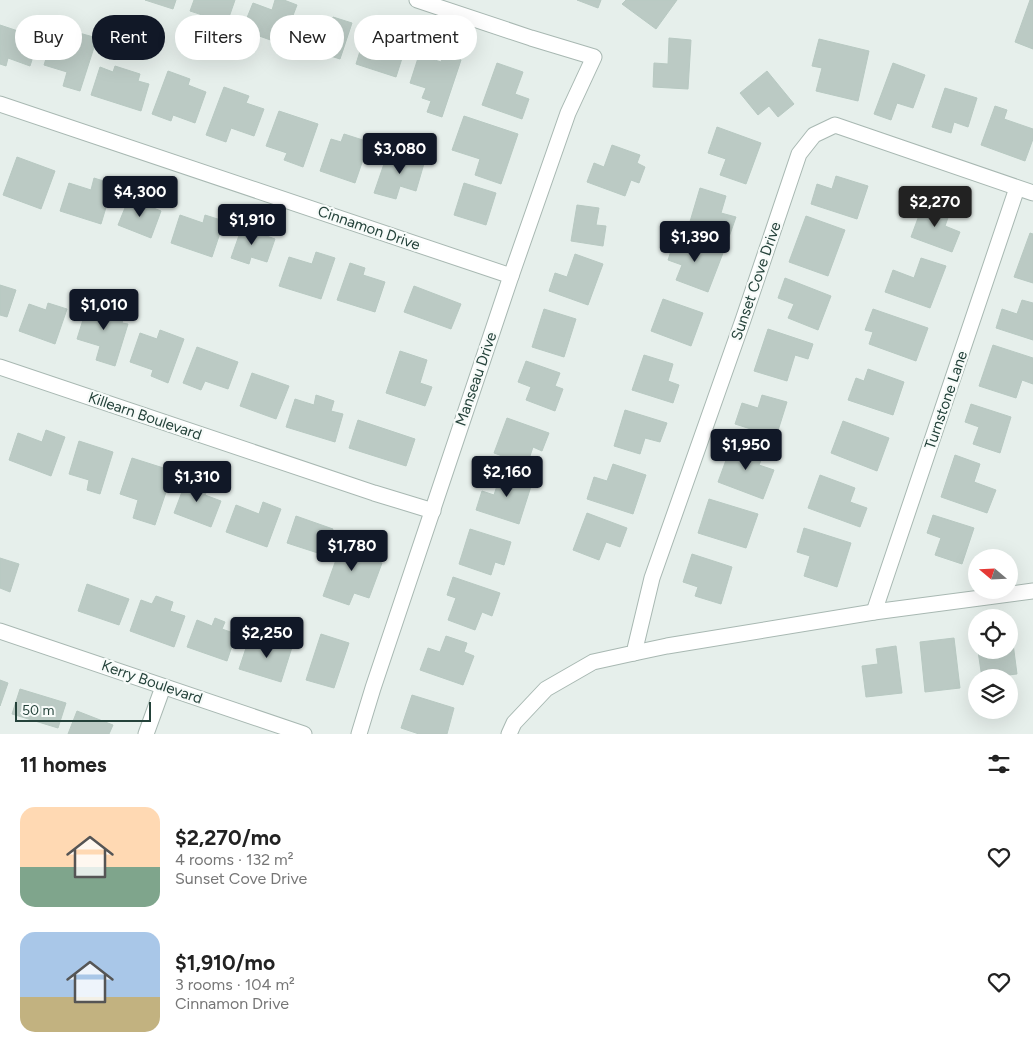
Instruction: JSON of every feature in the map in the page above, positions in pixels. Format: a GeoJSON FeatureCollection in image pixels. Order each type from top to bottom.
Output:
{"type":"FeatureCollection","features":[{"type":"Feature","properties":{"kind":"street","name":"Manseau Drive"},"geometry":{"type":"LineString","coordinates":[[359,734],[511,276],[568,113],[594,57],[418,0]]}},
{"type":"Feature","properties":{"kind":"street","name":"Cinnamon Drive"},"geometry":{"type":"LineString","coordinates":[[0,104],[511,276]]}},
{"type":"Feature","properties":{"kind":"street","name":"Sunset Cove Drive"},"geometry":{"type":"LineString","coordinates":[[634,653],[652,578],[799,154],[814,135],[835,125],[1033,193]]}},
{"type":"Feature","properties":{"kind":"street","name":"Turnstone Lane"},"geometry":{"type":"LineString","coordinates":[[874,612],[1017,188]]}},
{"type":"Feature","properties":{"kind":"street","name":"Killearn Boulevard"},"geometry":{"type":"LineString","coordinates":[[0,368],[433,511]]}},
{"type":"Feature","properties":{"kind":"street"},"geometry":{"type":"LineString","coordinates":[[509,734],[514,723],[546,689],[592,662],[667,646],[874,612],[1033,591]]}},
{"type":"Feature","properties":{"kind":"street","name":"Kerry Boulevard"},"geometry":{"type":"LineString","coordinates":[[0,631],[304,734]]}},
{"type":"Feature","properties":{"kind":"street"},"geometry":{"type":"LineString","coordinates":[[146,734],[163,687]]}},
{"type":"Feature","properties":{"kind":"building"},"geometry":{"type":"Polygon","coordinates":[[[145,0],[176,0],[173,9],[145,0]]]}},
{"type":"Feature","properties":{"kind":"building"},"geometry":{"type":"Polygon","coordinates":[[[194,0],[235,0],[230,15],[202,15],[190,11],[194,0]]]}},
{"type":"Feature","properties":{"kind":"building"},"geometry":{"type":"Polygon","coordinates":[[[275,0],[284,0],[297,5],[293,15],[270,15],[270,40],[260,36],[260,15],[248,15],[253,3],[272,10],[275,0]]]}},
{"type":"Feature","properties":{"kind":"building"},"geometry":{"type":"Polygon","coordinates":[[[577,0],[601,0],[598,8],[577,0]]]}},
{"type":"Feature","properties":{"kind":"building"},"geometry":{"type":"Polygon","coordinates":[[[626,0],[677,0],[656,29],[622,4],[626,0]]]}},
{"type":"Feature","properties":{"kind":"building"},"geometry":{"type":"Polygon","coordinates":[[[1030,0],[1033,0],[1033,49],[1015,42],[1030,0]]]}},
{"type":"Feature","properties":{"kind":"building"},"geometry":{"type":"Polygon","coordinates":[[[344,20],[352,23],[344,47],[344,20]]]}},
{"type":"Feature","properties":{"kind":"building"},"geometry":{"type":"Polygon","coordinates":[[[0,25],[15,30],[15,60],[32,60],[30,66],[8,58],[6,66],[0,64],[0,25]]]}},
{"type":"Feature","properties":{"kind":"building"},"geometry":{"type":"Polygon","coordinates":[[[82,34],[92,37],[92,54],[80,91],[63,86],[67,72],[44,65],[46,60],[82,60],[82,34]]]}},
{"type":"Feature","properties":{"kind":"building"},"geometry":{"type":"Polygon","coordinates":[[[669,38],[691,40],[688,89],[653,87],[654,63],[668,64],[669,38]]]}},
{"type":"Feature","properties":{"kind":"building"},"geometry":{"type":"Polygon","coordinates":[[[819,39],[869,51],[858,101],[816,91],[822,68],[812,66],[819,39]]]}},
{"type":"Feature","properties":{"kind":"building"},"geometry":{"type":"Polygon","coordinates":[[[357,60],[401,60],[396,77],[356,64],[357,60]]]}},
{"type":"Feature","properties":{"kind":"building"},"geometry":{"type":"Polygon","coordinates":[[[417,60],[441,62],[442,60],[461,60],[442,117],[427,112],[431,101],[422,98],[426,88],[410,83],[417,60]]]}},
{"type":"Feature","properties":{"kind":"building"},"geometry":{"type":"Polygon","coordinates":[[[497,63],[523,72],[515,94],[529,99],[522,119],[482,105],[497,63]]]}},
{"type":"Feature","properties":{"kind":"building"},"geometry":{"type":"Polygon","coordinates":[[[893,63],[925,75],[913,108],[897,103],[891,120],[874,114],[893,63]]]}},
{"type":"Feature","properties":{"kind":"building"},"geometry":{"type":"Polygon","coordinates":[[[115,66],[140,74],[138,81],[149,84],[141,111],[91,95],[100,67],[113,72],[115,66]]]}},
{"type":"Feature","properties":{"kind":"building"},"geometry":{"type":"Polygon","coordinates":[[[168,71],[190,79],[188,85],[206,92],[195,123],[173,115],[171,121],[152,114],[168,71]]]}},
{"type":"Feature","properties":{"kind":"building"},"geometry":{"type":"Polygon","coordinates":[[[767,71],[794,104],[778,117],[769,106],[758,115],[740,93],[767,71]]]}},
{"type":"Feature","properties":{"kind":"building"},"geometry":{"type":"Polygon","coordinates":[[[224,87],[249,96],[246,103],[264,109],[254,136],[231,128],[226,142],[206,135],[224,87]]]}},
{"type":"Feature","properties":{"kind":"building"},"geometry":{"type":"Polygon","coordinates":[[[945,88],[977,98],[968,127],[954,122],[951,133],[932,127],[945,88]]]}},
{"type":"Feature","properties":{"kind":"building"},"geometry":{"type":"Polygon","coordinates":[[[995,106],[1007,110],[1004,119],[1033,129],[1033,139],[1025,161],[981,145],[995,106]]]}},
{"type":"Feature","properties":{"kind":"building"},"geometry":{"type":"Polygon","coordinates":[[[279,111],[318,124],[303,167],[284,160],[287,153],[266,146],[279,111]]]}},
{"type":"Feature","properties":{"kind":"building"},"geometry":{"type":"Polygon","coordinates":[[[464,116],[518,134],[501,184],[475,175],[480,159],[452,150],[464,116]]]}},
{"type":"Feature","properties":{"kind":"building"},"geometry":{"type":"Polygon","coordinates":[[[717,127],[761,143],[746,184],[720,175],[726,159],[708,153],[717,127]]]}},
{"type":"Feature","properties":{"kind":"building"},"geometry":{"type":"Polygon","coordinates":[[[344,134],[369,142],[355,183],[320,171],[331,139],[341,142],[344,134]]]}},
{"type":"Feature","properties":{"kind":"building"},"geometry":{"type":"Polygon","coordinates":[[[612,145],[640,155],[637,163],[645,167],[639,183],[631,180],[625,196],[587,182],[594,163],[604,167],[612,145]]]}},
{"type":"Feature","properties":{"kind":"building"},"geometry":{"type":"Polygon","coordinates":[[[402,152],[425,160],[416,191],[400,186],[396,199],[374,193],[386,158],[399,162],[402,152]]]}},
{"type":"Feature","properties":{"kind":"building"},"geometry":{"type":"Polygon","coordinates":[[[17,157],[55,171],[41,209],[3,195],[17,157]]]}},
{"type":"Feature","properties":{"kind":"building"},"geometry":{"type":"Polygon","coordinates":[[[836,176],[868,186],[857,219],[811,204],[817,184],[832,189],[836,176]]]}},
{"type":"Feature","properties":{"kind":"building"},"geometry":{"type":"Polygon","coordinates":[[[94,178],[113,184],[101,224],[60,211],[69,183],[91,190],[94,178]]]}},
{"type":"Feature","properties":{"kind":"building"},"geometry":{"type":"Polygon","coordinates":[[[464,183],[496,193],[486,225],[454,215],[464,183]]]}},
{"type":"Feature","properties":{"kind":"building"},"geometry":{"type":"Polygon","coordinates":[[[700,188],[726,196],[721,213],[736,217],[729,237],[689,225],[700,188]]]}},
{"type":"Feature","properties":{"kind":"building"},"geometry":{"type":"Polygon","coordinates":[[[129,198],[161,211],[151,238],[118,225],[129,198]]]}},
{"type":"Feature","properties":{"kind":"building"},"geometry":{"type":"Polygon","coordinates":[[[924,202],[950,212],[945,226],[960,232],[952,252],[911,237],[924,202]]]}},
{"type":"Feature","properties":{"kind":"building"},"geometry":{"type":"Polygon","coordinates":[[[577,205],[599,208],[596,225],[606,226],[603,246],[571,241],[577,205]]]}},
{"type":"Feature","properties":{"kind":"building"},"geometry":{"type":"Polygon","coordinates":[[[180,215],[203,223],[205,215],[224,221],[212,257],[171,243],[180,215]]]}},
{"type":"Feature","properties":{"kind":"building"},"geometry":{"type":"Polygon","coordinates":[[[806,216],[845,230],[828,276],[789,262],[806,216]]]}},
{"type":"Feature","properties":{"kind":"building"},"geometry":{"type":"Polygon","coordinates":[[[242,227],[275,239],[267,262],[251,257],[249,264],[231,258],[242,227]]]}},
{"type":"Feature","properties":{"kind":"building"},"geometry":{"type":"Polygon","coordinates":[[[1030,233],[1033,234],[1033,283],[1014,277],[1030,233]]]}},
{"type":"Feature","properties":{"kind":"building"},"geometry":{"type":"Polygon","coordinates":[[[676,236],[723,253],[708,292],[676,280],[682,265],[668,260],[676,236]]]}},
{"type":"Feature","properties":{"kind":"building"},"geometry":{"type":"Polygon","coordinates":[[[316,252],[335,258],[321,299],[279,286],[289,257],[312,264],[316,252]]]}},
{"type":"Feature","properties":{"kind":"building"},"geometry":{"type":"Polygon","coordinates":[[[575,254],[603,264],[588,305],[549,291],[555,273],[567,277],[575,254]]]}},
{"type":"Feature","properties":{"kind":"building"},"geometry":{"type":"Polygon","coordinates":[[[921,258],[946,266],[930,308],[885,292],[893,270],[914,278],[921,258]]]}},
{"type":"Feature","properties":{"kind":"building"},"geometry":{"type":"Polygon","coordinates":[[[350,263],[365,268],[363,275],[385,282],[375,312],[337,300],[350,263]]]}},
{"type":"Feature","properties":{"kind":"building"},"geometry":{"type":"Polygon","coordinates":[[[785,278],[831,296],[818,330],[788,318],[794,304],[778,298],[785,278]]]}},
{"type":"Feature","properties":{"kind":"building"},"geometry":{"type":"Polygon","coordinates":[[[0,285],[16,290],[7,317],[0,315],[0,285]]]}},
{"type":"Feature","properties":{"kind":"building"},"geometry":{"type":"Polygon","coordinates":[[[414,286],[461,304],[451,329],[404,312],[414,286]]]}},
{"type":"Feature","properties":{"kind":"building"},"geometry":{"type":"Polygon","coordinates":[[[663,299],[703,313],[691,346],[651,331],[663,299]]]}},
{"type":"Feature","properties":{"kind":"building"},"geometry":{"type":"Polygon","coordinates":[[[1022,300],[1033,303],[1033,340],[996,328],[1002,309],[1017,314],[1022,300]]]}},
{"type":"Feature","properties":{"kind":"building"},"geometry":{"type":"Polygon","coordinates":[[[96,301],[126,311],[122,323],[128,324],[115,366],[96,360],[100,346],[77,339],[86,310],[92,312],[96,301]]]}},
{"type":"Feature","properties":{"kind":"building"},"geometry":{"type":"Polygon","coordinates":[[[48,303],[67,309],[55,344],[19,331],[29,304],[46,310],[48,303]]]}},
{"type":"Feature","properties":{"kind":"building"},"geometry":{"type":"Polygon","coordinates":[[[544,309],[576,319],[564,357],[532,347],[544,309]]]}},
{"type":"Feature","properties":{"kind":"building"},"geometry":{"type":"Polygon","coordinates":[[[873,309],[928,328],[916,361],[869,344],[873,332],[865,330],[873,309]]]}},
{"type":"Feature","properties":{"kind":"building"},"geometry":{"type":"Polygon","coordinates":[[[768,329],[813,344],[808,359],[795,355],[787,381],[754,371],[768,329]]]}},
{"type":"Feature","properties":{"kind":"building"},"geometry":{"type":"Polygon","coordinates":[[[160,330],[184,339],[168,383],[151,376],[153,370],[130,362],[140,333],[157,339],[160,330]]]}},
{"type":"Feature","properties":{"kind":"building"},"geometry":{"type":"Polygon","coordinates":[[[993,345],[1033,358],[1033,384],[1022,380],[1016,398],[979,386],[993,345]]]}},
{"type":"Feature","properties":{"kind":"building"},"geometry":{"type":"Polygon","coordinates":[[[197,347],[238,362],[228,389],[205,381],[201,390],[183,383],[197,347]]]}},
{"type":"Feature","properties":{"kind":"building"},"geometry":{"type":"Polygon","coordinates":[[[400,351],[427,360],[420,383],[432,387],[425,406],[386,393],[400,351]]]}},
{"type":"Feature","properties":{"kind":"building"},"geometry":{"type":"Polygon","coordinates":[[[644,355],[673,364],[668,381],[679,385],[673,403],[632,390],[644,355]]]}},
{"type":"Feature","properties":{"kind":"building"},"geometry":{"type":"Polygon","coordinates":[[[526,361],[560,373],[555,386],[563,389],[555,411],[526,400],[531,387],[518,382],[526,361]]]}},
{"type":"Feature","properties":{"kind":"building"},"geometry":{"type":"Polygon","coordinates":[[[868,369],[904,382],[893,415],[848,400],[856,378],[864,381],[868,369]]]}},
{"type":"Feature","properties":{"kind":"building"},"geometry":{"type":"Polygon","coordinates":[[[252,373],[289,386],[276,419],[240,406],[252,373]]]}},
{"type":"Feature","properties":{"kind":"building"},"geometry":{"type":"Polygon","coordinates":[[[316,395],[334,401],[331,411],[343,414],[335,442],[286,427],[295,399],[314,405],[316,395]]]}},
{"type":"Feature","properties":{"kind":"building"},"geometry":{"type":"Polygon","coordinates":[[[762,395],[787,402],[776,437],[735,424],[742,403],[758,408],[762,395]]]}},
{"type":"Feature","properties":{"kind":"building"},"geometry":{"type":"Polygon","coordinates":[[[971,404],[1011,417],[1000,453],[973,444],[979,427],[965,422],[971,404]]]}},
{"type":"Feature","properties":{"kind":"building"},"geometry":{"type":"Polygon","coordinates":[[[625,410],[667,423],[660,442],[645,438],[640,454],[614,446],[625,410]]]}},
{"type":"Feature","properties":{"kind":"building"},"geometry":{"type":"Polygon","coordinates":[[[507,418],[549,433],[542,451],[533,447],[527,465],[494,453],[507,418]]]}},
{"type":"Feature","properties":{"kind":"building"},"geometry":{"type":"Polygon","coordinates":[[[358,420],[415,439],[406,466],[349,448],[358,420]]]}},
{"type":"Feature","properties":{"kind":"building"},"geometry":{"type":"Polygon","coordinates":[[[843,421],[889,438],[877,471],[831,453],[843,421]]]}},
{"type":"Feature","properties":{"kind":"building"},"geometry":{"type":"Polygon","coordinates":[[[46,430],[65,437],[51,476],[9,460],[18,433],[42,442],[46,430]]]}},
{"type":"Feature","properties":{"kind":"building"},"geometry":{"type":"Polygon","coordinates":[[[79,441],[113,452],[100,494],[87,490],[89,480],[69,474],[79,441]]]}},
{"type":"Feature","properties":{"kind":"building"},"geometry":{"type":"Polygon","coordinates":[[[733,441],[764,453],[759,465],[774,470],[763,499],[718,482],[733,441]]]}},
{"type":"Feature","properties":{"kind":"building"},"geometry":{"type":"Polygon","coordinates":[[[955,455],[980,464],[974,482],[996,490],[987,513],[941,497],[955,455]]]}},
{"type":"Feature","properties":{"kind":"building"},"geometry":{"type":"Polygon","coordinates":[[[132,458],[173,471],[155,525],[133,518],[138,500],[120,494],[132,458]]]}},
{"type":"Feature","properties":{"kind":"building"},"geometry":{"type":"Polygon","coordinates":[[[613,464],[646,475],[633,514],[587,499],[594,477],[607,481],[613,464]]]}},
{"type":"Feature","properties":{"kind":"building"},"geometry":{"type":"Polygon","coordinates":[[[502,470],[533,480],[519,524],[476,510],[482,491],[494,495],[502,470]]]}},
{"type":"Feature","properties":{"kind":"building"},"geometry":{"type":"Polygon","coordinates":[[[820,475],[855,488],[850,502],[867,508],[860,527],[808,508],[820,475]]]}},
{"type":"Feature","properties":{"kind":"building"},"geometry":{"type":"Polygon","coordinates":[[[188,476],[210,484],[205,495],[221,501],[211,527],[174,513],[188,476]]]}},
{"type":"Feature","properties":{"kind":"building"},"geometry":{"type":"Polygon","coordinates":[[[709,499],[758,514],[746,548],[698,533],[709,499]]]}},
{"type":"Feature","properties":{"kind":"building"},"geometry":{"type":"Polygon","coordinates":[[[263,502],[281,509],[267,547],[226,532],[236,505],[259,514],[263,502]]]}},
{"type":"Feature","properties":{"kind":"building"},"geometry":{"type":"Polygon","coordinates":[[[587,513],[627,528],[620,547],[606,542],[599,560],[573,550],[587,513]]]}},
{"type":"Feature","properties":{"kind":"building"},"geometry":{"type":"Polygon","coordinates":[[[933,515],[974,528],[962,564],[935,555],[941,538],[927,533],[933,515]]]}},
{"type":"Feature","properties":{"kind":"building"},"geometry":{"type":"Polygon","coordinates":[[[296,516],[333,529],[324,555],[287,543],[296,516]]]}},
{"type":"Feature","properties":{"kind":"building"},"geometry":{"type":"Polygon","coordinates":[[[804,528],[851,543],[837,587],[804,576],[810,556],[797,552],[804,528]]]}},
{"type":"Feature","properties":{"kind":"building"},"geometry":{"type":"Polygon","coordinates":[[[470,529],[511,542],[504,565],[495,562],[491,575],[459,564],[470,529]]]}},
{"type":"Feature","properties":{"kind":"building"},"geometry":{"type":"Polygon","coordinates":[[[346,532],[365,539],[360,555],[382,563],[369,598],[354,593],[349,605],[323,596],[346,532]]]}},
{"type":"Feature","properties":{"kind":"building"},"geometry":{"type":"Polygon","coordinates":[[[692,554],[732,567],[721,604],[695,596],[698,587],[683,582],[692,554]]]}},
{"type":"Feature","properties":{"kind":"building"},"geometry":{"type":"Polygon","coordinates":[[[0,558],[19,564],[10,592],[0,588],[0,558]]]}},
{"type":"Feature","properties":{"kind":"building"},"geometry":{"type":"Polygon","coordinates":[[[453,577],[500,593],[492,616],[482,612],[475,630],[448,620],[456,598],[447,595],[453,577]]]}},
{"type":"Feature","properties":{"kind":"building"},"geometry":{"type":"Polygon","coordinates":[[[87,584],[129,599],[119,625],[78,611],[87,584]]]}},
{"type":"Feature","properties":{"kind":"building"},"geometry":{"type":"Polygon","coordinates":[[[156,596],[173,602],[170,611],[185,616],[174,647],[130,631],[141,600],[152,604],[156,596]]]}},
{"type":"Feature","properties":{"kind":"building"},"geometry":{"type":"Polygon","coordinates":[[[215,618],[225,622],[222,629],[236,634],[227,661],[187,647],[197,620],[212,626],[215,618]]]}},
{"type":"Feature","properties":{"kind":"building"},"geometry":{"type":"Polygon","coordinates":[[[321,634],[349,643],[334,688],[306,680],[321,634]]]}},
{"type":"Feature","properties":{"kind":"building"},"geometry":{"type":"Polygon","coordinates":[[[446,636],[467,643],[464,652],[474,656],[463,685],[420,670],[428,648],[440,652],[446,636]]]}},
{"type":"Feature","properties":{"kind":"building"},"geometry":{"type":"Polygon","coordinates":[[[276,638],[293,644],[281,682],[239,669],[249,639],[273,647],[276,638]]]}},
{"type":"Feature","properties":{"kind":"building"},"geometry":{"type":"Polygon","coordinates":[[[954,638],[960,688],[925,692],[920,642],[954,638]]]}},
{"type":"Feature","properties":{"kind":"building"},"geometry":{"type":"Polygon","coordinates":[[[896,646],[902,693],[866,697],[862,666],[878,664],[876,649],[896,646]]]}},
{"type":"Feature","properties":{"kind":"building"},"geometry":{"type":"Polygon","coordinates":[[[979,659],[1015,659],[1016,669],[981,669],[979,659]]]}},
{"type":"Feature","properties":{"kind":"building"},"geometry":{"type":"Polygon","coordinates":[[[0,680],[8,683],[0,706],[0,680]]]}},
{"type":"Feature","properties":{"kind":"building"},"geometry":{"type":"Polygon","coordinates":[[[20,689],[66,703],[58,728],[12,714],[20,689]]]}},
{"type":"Feature","properties":{"kind":"building"},"geometry":{"type":"Polygon","coordinates":[[[412,695],[454,708],[447,734],[419,734],[401,728],[412,695]]]}},
{"type":"Feature","properties":{"kind":"building"},"geometry":{"type":"Polygon","coordinates":[[[77,711],[113,725],[109,734],[68,734],[77,711]]]}}]}
